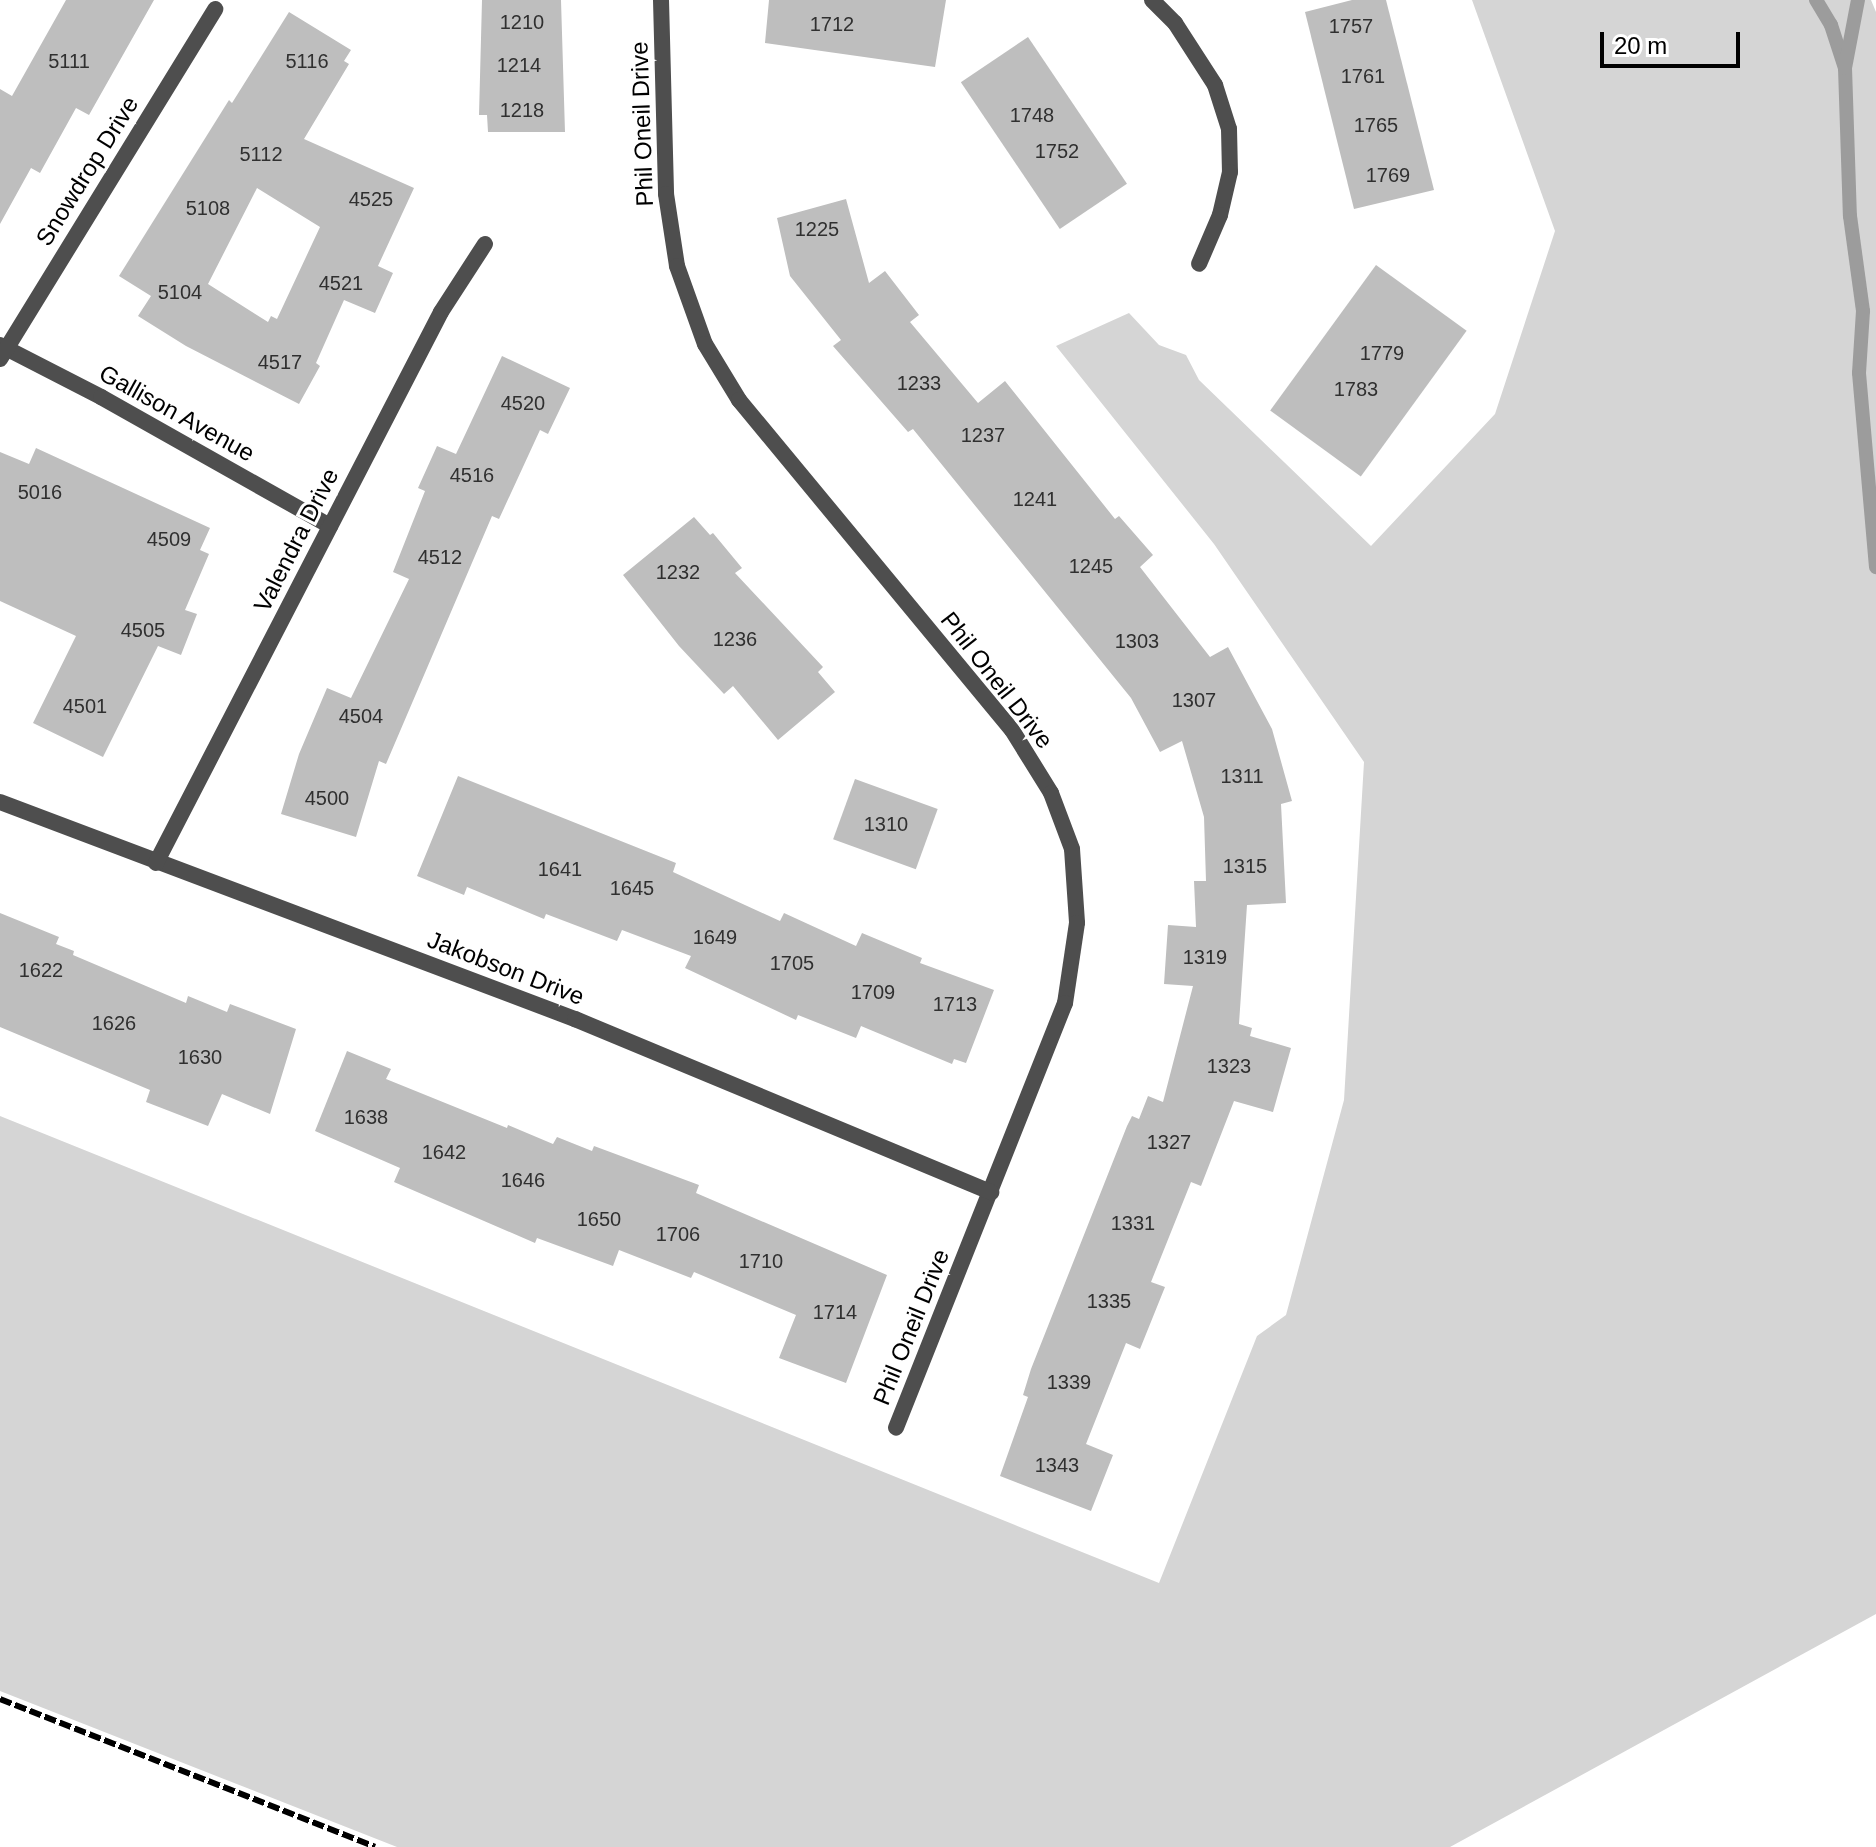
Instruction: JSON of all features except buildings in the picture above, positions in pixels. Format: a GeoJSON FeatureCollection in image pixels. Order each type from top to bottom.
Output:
{"type":"FeatureCollection","features":[{"type":"Feature","properties":{"kind":"street","name":"Phil Oneil Drive"},"geometry":{"type":"LineString","coordinates":[[661,0],[666,194],[677,266],[705,344],[739,400],[1012,730],[1051,793],[1072,849],[1077,923],[1065,1003],[896,1428]]}},
{"type":"Feature","properties":{"kind":"street"},"geometry":{"type":"LineString","coordinates":[[1152,0],[1175,23],[1215,85],[1229,129],[1230,172],[1220,215],[1199,264]]}},
{"type":"Feature","properties":{"kind":"street","name":"Snowdrop Drive"},"geometry":{"type":"LineString","coordinates":[[2,351],[215,9]]}},
{"type":"Feature","properties":{"kind":"street","name":"Valendra Drive"},"geometry":{"type":"LineString","coordinates":[[156,863],[441,312],[485,244]]}},
{"type":"Feature","properties":{"kind":"street","name":"Gallison Avenue"},"geometry":{"type":"LineString","coordinates":[[2,351],[101,397],[330,526]]}},
{"type":"Feature","properties":{"kind":"street","name":"Jakobson Drive"},"geometry":{"type":"LineString","coordinates":[[0,802],[575,1019],[991,1192]]}},
{"type":"Feature","properties":{"kind":"shaded area"},"geometry":{"type":"Polygon","coordinates":[[[1472,0],[1871,0],[1876,12],[1876,1614],[1450,1847],[397,1847],[0,1691],[0,1116],[1159,1583],[1257,1336],[1286,1315],[1344,1100],[1364,762],[1214,544],[1056,346],[1129,313],[1159,345],[1186,355],[1199,380],[1371,546],[1495,414],[1555,231],[1472,0]]]}},
{"type":"Feature","properties":{"kind":"waterway"},"geometry":{"type":"LineString","coordinates":[[1816,0],[1831,25],[1845,68],[1850,216],[1863,311],[1859,373],[1876,567]]}},
{"type":"Feature","properties":{"kind":"waterway"},"geometry":{"type":"LineString","coordinates":[[1845,68],[1858,0]]}},
{"type":"Feature","properties":{"kind":"railway"},"geometry":{"type":"LineString","coordinates":[[0,1699],[375,1847]]}}]}
